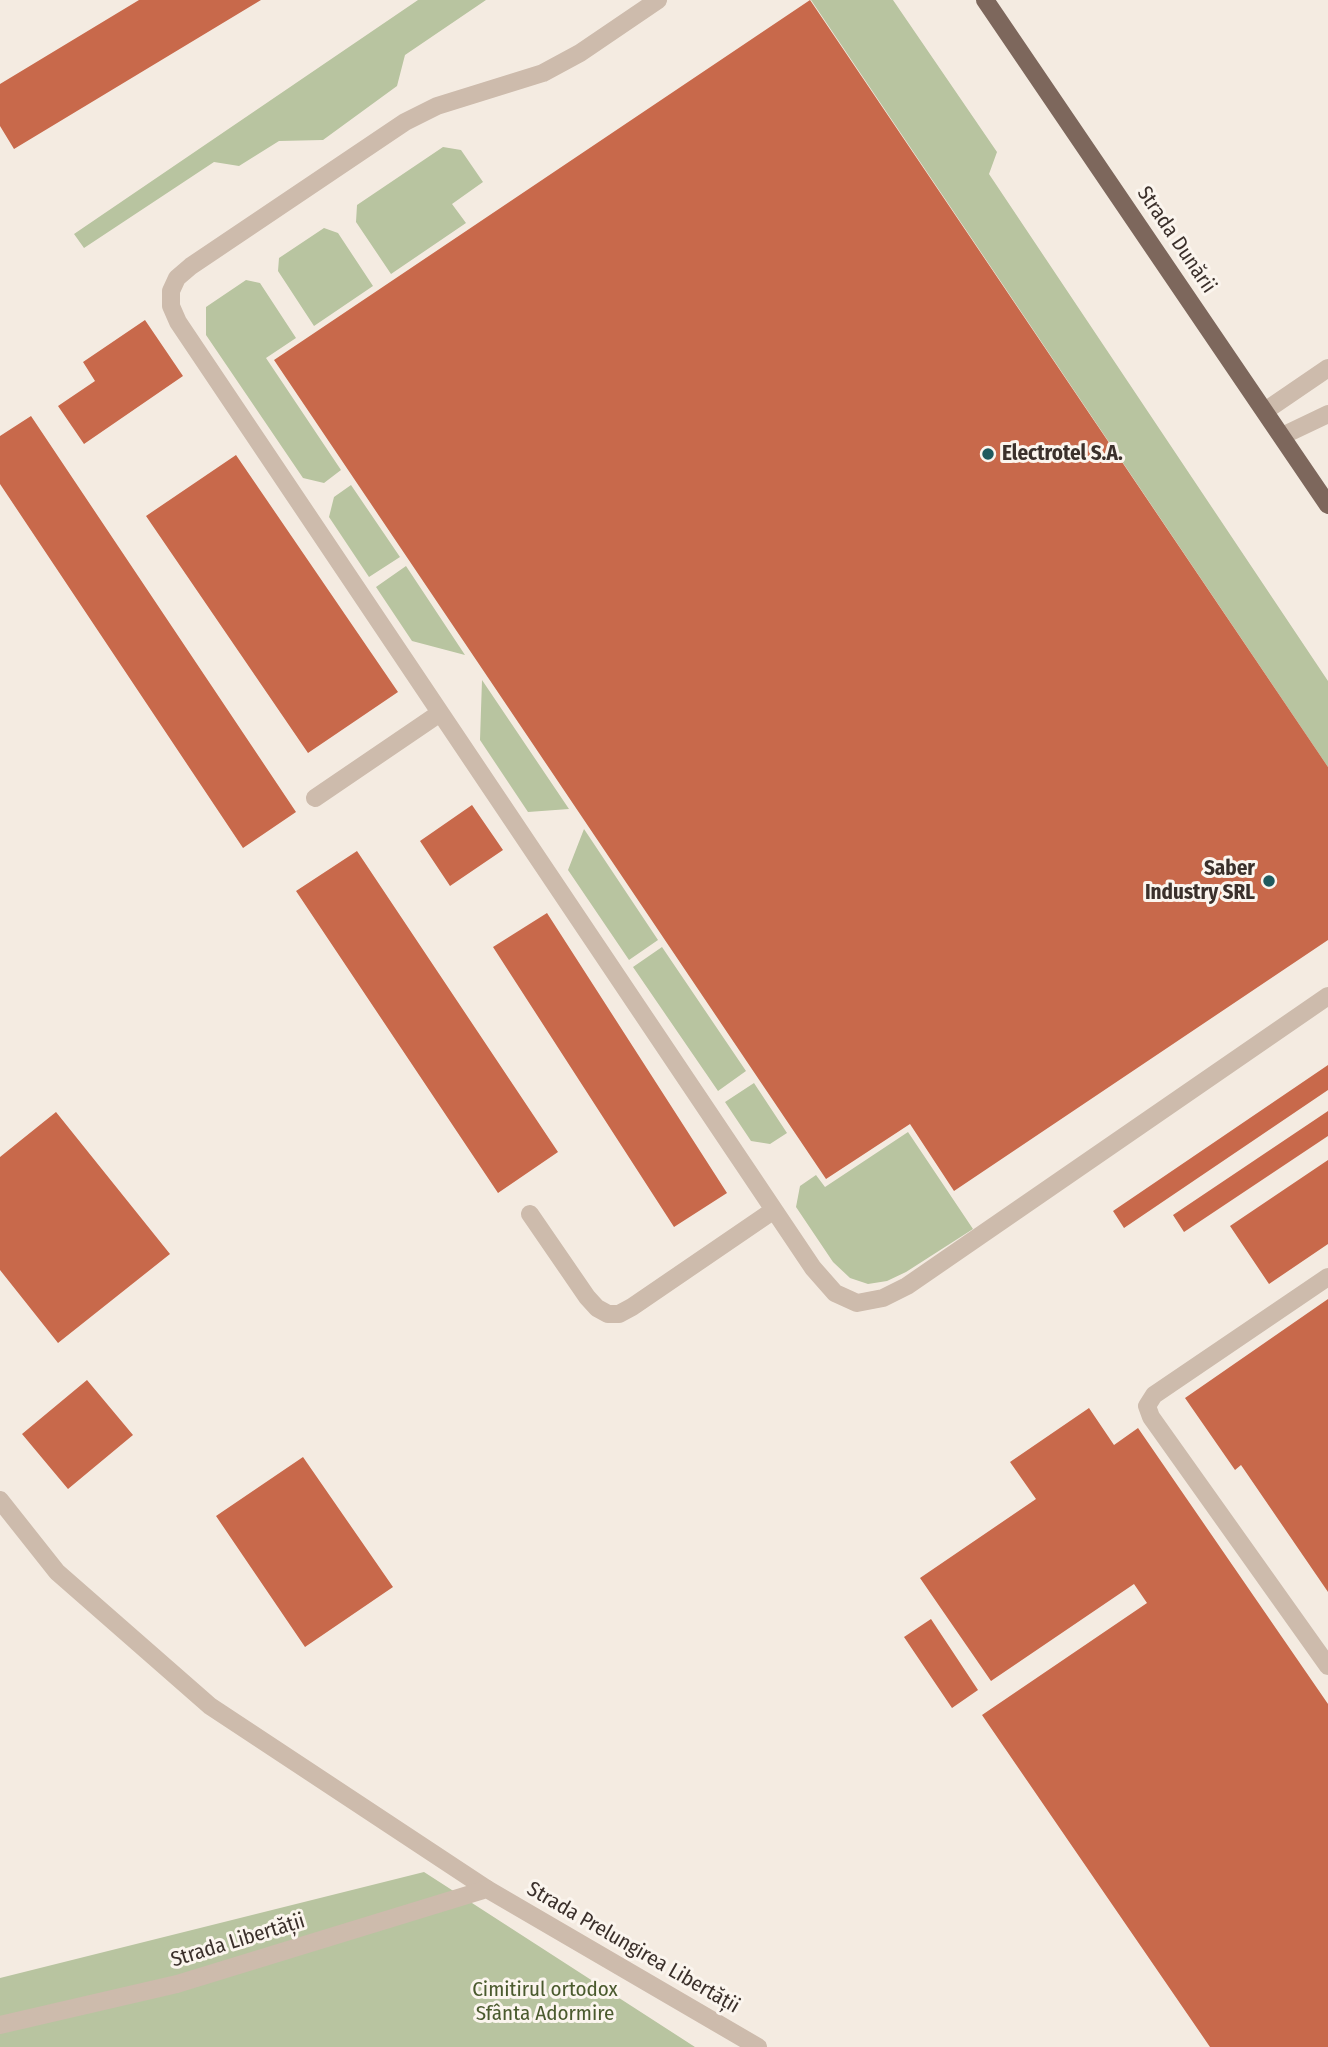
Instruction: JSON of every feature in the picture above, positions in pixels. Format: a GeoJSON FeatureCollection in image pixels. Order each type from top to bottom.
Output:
{"type":"FeatureCollection","features":[{"type":"Feature","properties":{"kind":"main road","name":"Strada Dunării"},"geometry":{"type":"LineString","coordinates":[[985,0],[1328,505]]}},
{"type":"Feature","properties":{"kind":"street"},"geometry":{"type":"LineString","coordinates":[[658,0],[580,53],[544,73],[437,106],[405,122],[177,278],[171,291],[172,306],[178,322],[813,1268],[835,1293],[857,1303],[883,1298],[908,1286],[1328,996]]}},
{"type":"Feature","properties":{"kind":"street"},"geometry":{"type":"LineString","coordinates":[[1265,411],[1328,368]]}},
{"type":"Feature","properties":{"kind":"street"},"geometry":{"type":"LineString","coordinates":[[1282,436],[1328,414]]}},
{"type":"Feature","properties":{"kind":"street"},"geometry":{"type":"LineString","coordinates":[[315,798],[440,713]]}},
{"type":"Feature","properties":{"kind":"street"},"geometry":{"type":"LineString","coordinates":[[530,1214],[587,1297],[597,1308],[608,1314],[619,1314],[774,1210]]}},
{"type":"Feature","properties":{"kind":"street"},"geometry":{"type":"LineString","coordinates":[[1328,1277],[1154,1395],[1147,1406],[1151,1417],[1328,1666]]}},
{"type":"Feature","properties":{"kind":"street","name":"Strada Prelungirea Libertății"},"geometry":{"type":"LineString","coordinates":[[0,1500],[57,1572],[210,1706],[486,1889],[758,2047]]}},
{"type":"Feature","properties":{"kind":"street","name":"Strada Libertății"},"geometry":{"type":"LineString","coordinates":[[0,2025],[177,1984],[486,1889]]}},
{"type":"Feature","properties":{"kind":"green space"},"geometry":{"type":"Polygon","coordinates":[[[418,0],[486,0],[405,55],[397,86],[323,140],[279,141],[239,166],[214,162],[84,248],[74,234],[418,0]]]}},
{"type":"Feature","properties":{"kind":"green space"},"geometry":{"type":"Polygon","coordinates":[[[811,0],[893,0],[997,152],[989,174],[1328,681],[1328,767],[811,0]]]}},
{"type":"Feature","properties":{"kind":"green space"},"geometry":{"type":"Polygon","coordinates":[[[443,147],[461,150],[483,182],[452,204],[466,223],[391,274],[356,222],[357,205],[443,147]]]}},
{"type":"Feature","properties":{"kind":"green space"},"geometry":{"type":"Polygon","coordinates":[[[324,228],[338,233],[373,286],[314,326],[278,271],[279,258],[324,228]]]}},
{"type":"Feature","properties":{"kind":"green space"},"geometry":{"type":"Polygon","coordinates":[[[246,280],[260,283],[296,338],[266,358],[341,470],[324,483],[303,478],[206,335],[206,307],[246,280]]]}},
{"type":"Feature","properties":{"kind":"green space"},"geometry":{"type":"Polygon","coordinates":[[[351,485],[400,557],[369,577],[329,517],[334,497],[351,485]]]}},
{"type":"Feature","properties":{"kind":"green space"},"geometry":{"type":"Polygon","coordinates":[[[406,566],[465,655],[412,641],[376,587],[406,566]]]}},
{"type":"Feature","properties":{"kind":"green space"},"geometry":{"type":"Polygon","coordinates":[[[482,680],[569,809],[528,812],[480,740],[482,680]]]}},
{"type":"Feature","properties":{"kind":"green space"},"geometry":{"type":"Polygon","coordinates":[[[584,829],[658,940],[629,960],[568,870],[584,829]]]}},
{"type":"Feature","properties":{"kind":"green space"},"geometry":{"type":"Polygon","coordinates":[[[662,947],[746,1071],[718,1091],[633,967],[662,947]]]}},
{"type":"Feature","properties":{"kind":"green space"},"geometry":{"type":"Polygon","coordinates":[[[754,1083],[787,1133],[770,1144],[751,1141],[725,1102],[754,1083]]]}},
{"type":"Feature","properties":{"kind":"green space"},"geometry":{"type":"Polygon","coordinates":[[[908,1132],[973,1229],[906,1272],[887,1281],[868,1284],[850,1278],[833,1262],[796,1207],[800,1186],[816,1175],[825,1187],[908,1132]]]}},
{"type":"Feature","properties":{"kind":"green space","name":"Cimitirul ortodox Sfânta Adormire"},"geometry":{"type":"Polygon","coordinates":[[[424,1872],[695,2047],[0,2047],[0,1978],[424,1872]]]}},
{"type":"Feature","properties":{"kind":"building"},"geometry":{"type":"Polygon","coordinates":[[[139,0],[261,0],[14,149],[0,126],[0,84],[139,0]]]}},
{"type":"Feature","properties":{"kind":"building"},"geometry":{"type":"Polygon","coordinates":[[[810,0],[1328,767],[1328,940],[954,1191],[910,1124],[826,1179],[274,360],[810,0]]]}},
{"type":"Feature","properties":{"kind":"building"},"geometry":{"type":"Polygon","coordinates":[[[145,320],[183,376],[84,444],[58,406],[95,381],[83,362],[145,320]]]}},
{"type":"Feature","properties":{"kind":"building"},"geometry":{"type":"Polygon","coordinates":[[[31,416],[296,812],[243,848],[0,484],[0,436],[31,416]]]}},
{"type":"Feature","properties":{"kind":"building"},"geometry":{"type":"Polygon","coordinates":[[[236,455],[398,692],[308,753],[146,516],[236,455]]]}},
{"type":"Feature","properties":{"kind":"building"},"geometry":{"type":"Polygon","coordinates":[[[472,805],[503,850],[450,886],[420,841],[472,805]]]}},
{"type":"Feature","properties":{"kind":"building"},"geometry":{"type":"Polygon","coordinates":[[[357,851],[558,1152],[498,1193],[296,891],[357,851]]]}},
{"type":"Feature","properties":{"kind":"building"},"geometry":{"type":"Polygon","coordinates":[[[547,913],[727,1193],[674,1227],[493,947],[547,913]]]}},
{"type":"Feature","properties":{"kind":"building"},"geometry":{"type":"Polygon","coordinates":[[[1328,1065],[1328,1090],[1124,1228],[1113,1211],[1328,1065]]]}},
{"type":"Feature","properties":{"kind":"building"},"geometry":{"type":"Polygon","coordinates":[[[1328,1111],[1328,1136],[1184,1232],[1173,1215],[1328,1111]]]}},
{"type":"Feature","properties":{"kind":"building"},"geometry":{"type":"Polygon","coordinates":[[[56,1112],[170,1254],[58,1343],[0,1270],[0,1157],[56,1112]]]}},
{"type":"Feature","properties":{"kind":"building"},"geometry":{"type":"Polygon","coordinates":[[[1328,1160],[1328,1244],[1269,1284],[1230,1226],[1328,1160]]]}},
{"type":"Feature","properties":{"kind":"building"},"geometry":{"type":"Polygon","coordinates":[[[1328,1299],[1328,1592],[1241,1465],[1235,1470],[1185,1398],[1328,1299]]]}},
{"type":"Feature","properties":{"kind":"building"},"geometry":{"type":"Polygon","coordinates":[[[87,1380],[133,1435],[68,1489],[22,1434],[87,1380]]]}},
{"type":"Feature","properties":{"kind":"building"},"geometry":{"type":"Polygon","coordinates":[[[1089,1408],[1114,1445],[1138,1428],[1328,1704],[1328,2047],[1210,2047],[982,1715],[1147,1603],[1134,1584],[991,1681],[920,1578],[1036,1499],[1010,1462],[1089,1408]]]}},
{"type":"Feature","properties":{"kind":"building"},"geometry":{"type":"Polygon","coordinates":[[[303,1457],[393,1587],[305,1647],[216,1516],[303,1457]]]}},
{"type":"Feature","properties":{"kind":"building"},"geometry":{"type":"Polygon","coordinates":[[[931,1619],[978,1690],[952,1708],[904,1637],[931,1619]]]}},
{"type":"Feature","properties":{"kind":"place","name":"Electrotel S.A."},"geometry":{"type":"Point","coordinates":[988,454]}},
{"type":"Feature","properties":{"kind":"place","name":"Saber Industry SRL"},"geometry":{"type":"Point","coordinates":[1269,881]}}]}
